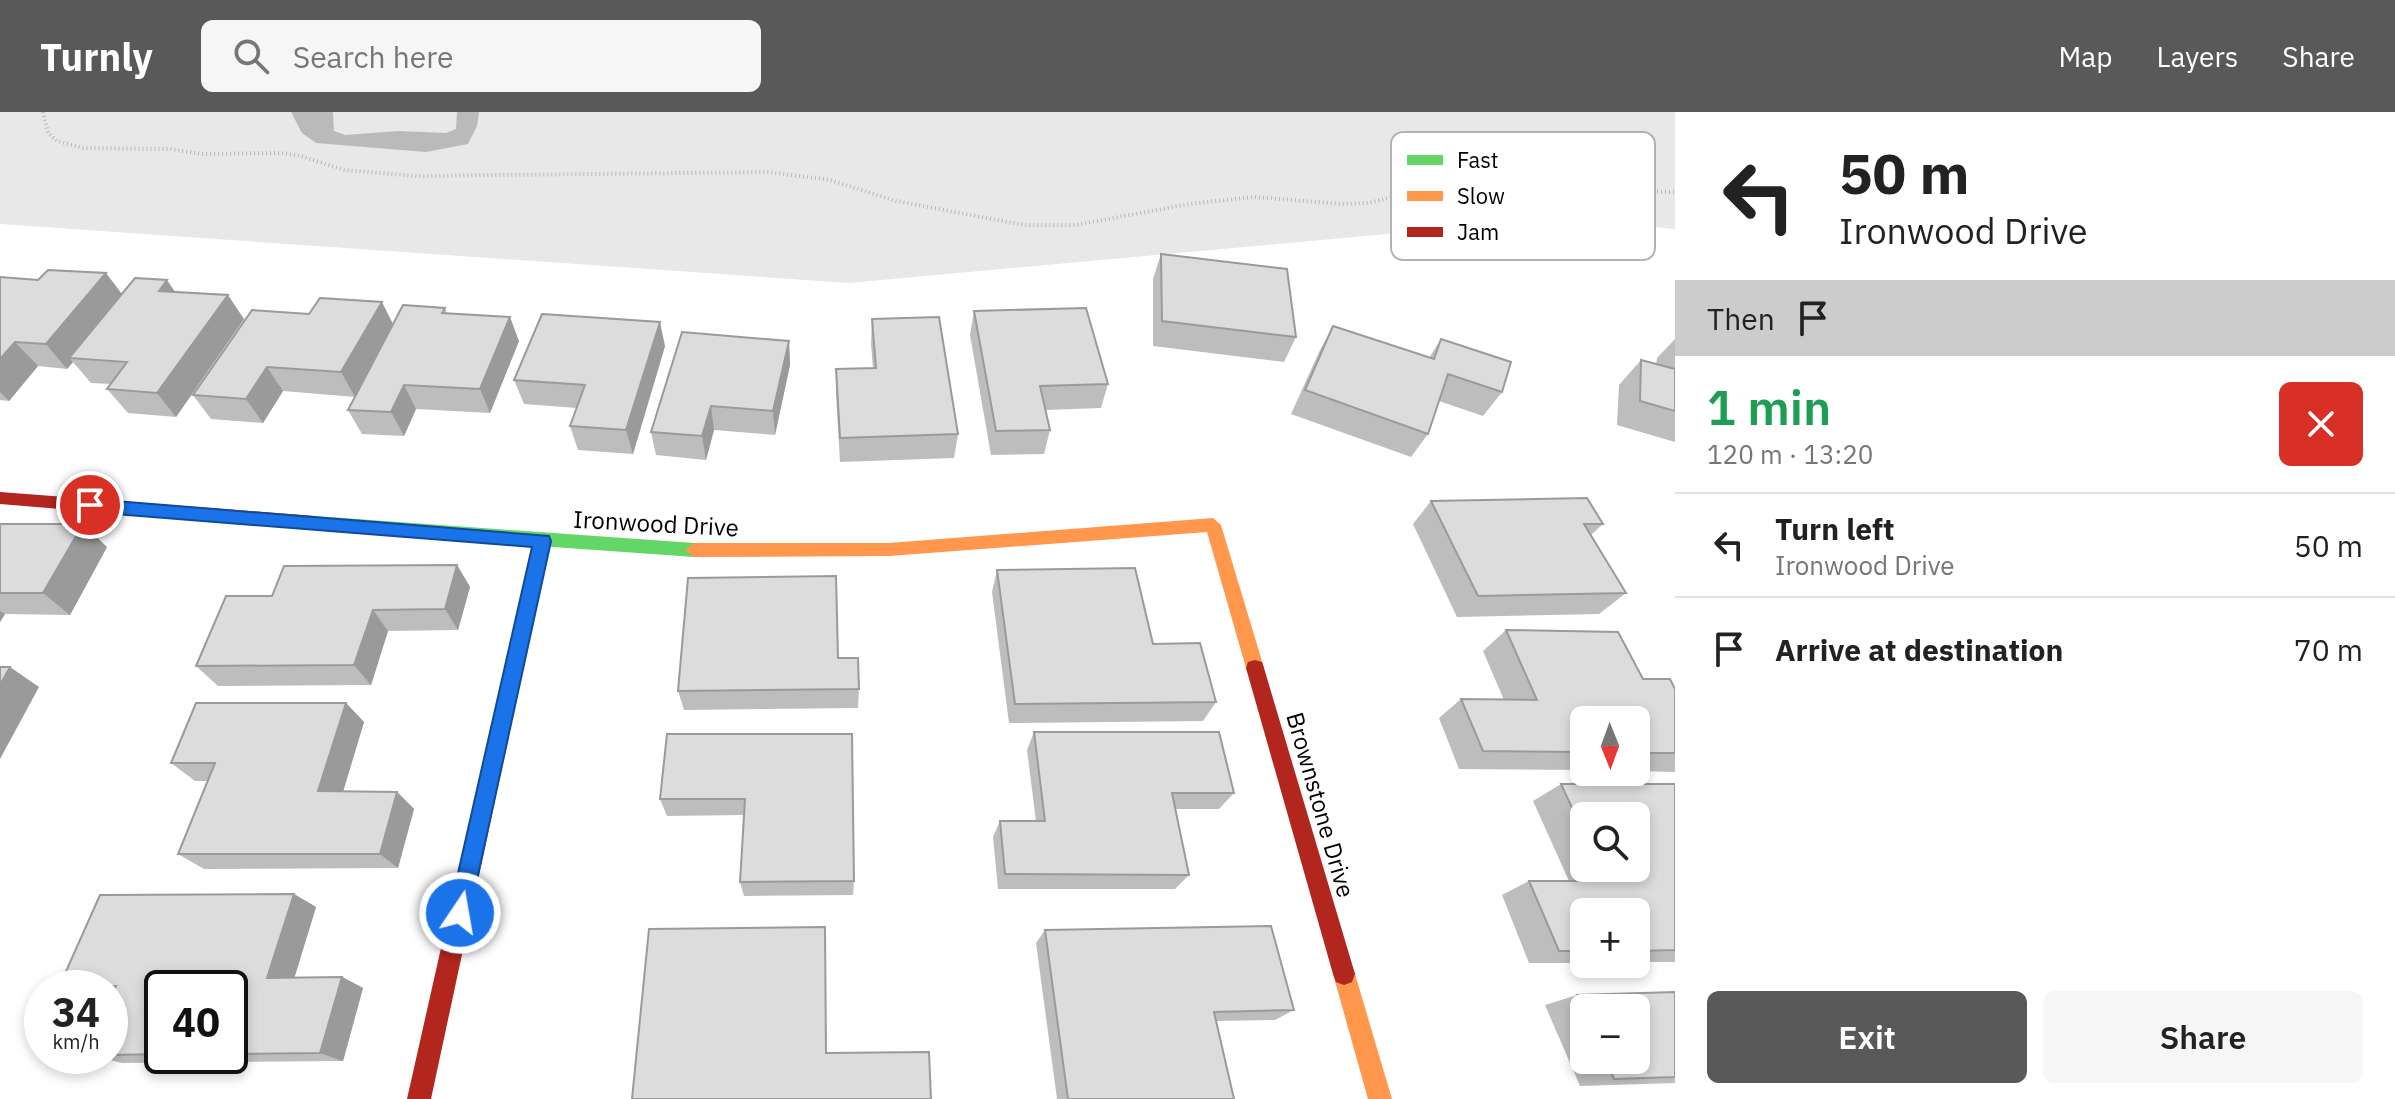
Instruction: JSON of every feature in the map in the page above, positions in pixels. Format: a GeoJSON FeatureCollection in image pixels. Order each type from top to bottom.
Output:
{"type":"FeatureCollection","features":[{"type":"Feature","properties":{"kind":"street","name":"Ironwood Drive"},"geometry":{"type":"LineString","coordinates":[[0,498],[542,541],[751,553],[862,552],[1025,542],[1213,525]]}},
{"type":"Feature","properties":{"kind":"street","name":"Brownstone Drive"},"geometry":{"type":"LineString","coordinates":[[1213,525],[1380,1099]]}},
{"type":"Feature","properties":{"kind":"street"},"geometry":{"type":"LineString","coordinates":[[419,1099],[542,541]]}},
{"type":"Feature","properties":{"kind":"path"},"geometry":{"type":"LineString","coordinates":[[43,112],[48,133],[57,141],[83,148],[171,149],[202,154],[280,153],[301,156],[327,167],[344,170],[417,176],[770,172],[830,180],[866,194],[896,201],[1024,225],[1076,225],[1189,204],[1254,197],[1341,204],[1369,203],[1391,197]]}},
{"type":"Feature","properties":{"kind":"path"},"geometry":{"type":"LineString","coordinates":[[1655,192],[1675,192]]}},
{"type":"Feature","properties":{"kind":"shaded area"},"geometry":{"type":"Polygon","coordinates":[[[0,112],[1675,112],[1675,229],[1655,227],[1655,132],[1391,132],[1391,234],[849,283],[0,224],[0,112]]]}},
{"type":"Feature","properties":{"kind":"shaded area"},"geometry":{"type":"Polygon","coordinates":[[[291,112],[333,112],[334,131],[345,135],[399,131],[446,133],[456,129],[457,112],[479,112],[477,126],[468,144],[426,152],[316,143],[302,133],[291,112]]]}},
{"type":"Feature","properties":{"kind":"building"},"geometry":{"type":"Polygon","coordinates":[[[1161,254],[1287,269],[1296,337],[1162,321],[1161,254]]]}},
{"type":"Feature","properties":{"kind":"building"},"geometry":{"type":"Polygon","coordinates":[[[48,270],[106,273],[46,344],[15,342],[0,359],[0,277],[38,280],[48,270]]]}},
{"type":"Feature","properties":{"kind":"building"},"geometry":{"type":"Polygon","coordinates":[[[135,278],[167,280],[159,291],[228,295],[157,393],[107,389],[127,362],[69,358],[135,278]]]}},
{"type":"Feature","properties":{"kind":"building"},"geometry":{"type":"Polygon","coordinates":[[[320,298],[382,302],[341,372],[267,367],[246,399],[193,395],[252,310],[309,314],[320,298]]]}},
{"type":"Feature","properties":{"kind":"building"},"geometry":{"type":"Polygon","coordinates":[[[403,305],[445,308],[442,313],[510,317],[480,389],[404,385],[391,412],[348,410],[403,305]]]}},
{"type":"Feature","properties":{"kind":"building"},"geometry":{"type":"Polygon","coordinates":[[[1086,308],[1108,384],[1040,386],[1050,430],[996,431],[974,311],[1086,308]]]}},
{"type":"Feature","properties":{"kind":"building"},"geometry":{"type":"Polygon","coordinates":[[[542,314],[660,322],[626,430],[570,426],[585,385],[514,380],[542,314]]]}},
{"type":"Feature","properties":{"kind":"building"},"geometry":{"type":"Polygon","coordinates":[[[939,317],[958,434],[840,438],[836,369],[876,368],[872,319],[939,317]]]}},
{"type":"Feature","properties":{"kind":"building"},"geometry":{"type":"Polygon","coordinates":[[[1333,326],[1434,359],[1441,339],[1511,362],[1502,392],[1448,374],[1428,434],[1305,390],[1333,326]]]}},
{"type":"Feature","properties":{"kind":"building"},"geometry":{"type":"Polygon","coordinates":[[[682,332],[789,341],[773,411],[711,406],[702,436],[651,432],[682,332]]]}},
{"type":"Feature","properties":{"kind":"building"},"geometry":{"type":"Polygon","coordinates":[[[1641,360],[1675,369],[1675,411],[1640,401],[1641,360]]]}},
{"type":"Feature","properties":{"kind":"building"},"geometry":{"type":"Polygon","coordinates":[[[1587,498],[1603,524],[1584,524],[1626,593],[1478,596],[1431,501],[1587,498]]]}},
{"type":"Feature","properties":{"kind":"building"},"geometry":{"type":"Polygon","coordinates":[[[0,524],[83,524],[43,593],[0,593],[0,524]]]}},
{"type":"Feature","properties":{"kind":"building"},"geometry":{"type":"Polygon","coordinates":[[[457,565],[445,609],[373,610],[354,665],[196,666],[226,596],[272,596],[284,566],[457,565]]]}},
{"type":"Feature","properties":{"kind":"building"},"geometry":{"type":"Polygon","coordinates":[[[1135,568],[1153,644],[1200,643],[1216,702],[1015,704],[997,570],[1135,568]]]}},
{"type":"Feature","properties":{"kind":"building"},"geometry":{"type":"Polygon","coordinates":[[[836,576],[838,658],[858,658],[859,689],[678,691],[688,578],[836,576]]]}},
{"type":"Feature","properties":{"kind":"building"},"geometry":{"type":"Polygon","coordinates":[[[1506,630],[1618,632],[1643,679],[1670,679],[1675,689],[1675,753],[1650,753],[1650,706],[1570,706],[1570,752],[1483,751],[1461,699],[1537,700],[1506,630]]]}},
{"type":"Feature","properties":{"kind":"building"},"geometry":{"type":"Polygon","coordinates":[[[0,667],[10,667],[0,685],[0,667]]]}},
{"type":"Feature","properties":{"kind":"building"},"geometry":{"type":"Polygon","coordinates":[[[196,703],[346,703],[318,791],[397,792],[380,854],[178,854],[215,763],[171,763],[196,703]]]}},
{"type":"Feature","properties":{"kind":"building"},"geometry":{"type":"Polygon","coordinates":[[[1034,732],[1219,732],[1234,793],[1172,793],[1189,875],[1005,874],[1000,821],[1045,821],[1034,732]]]}},
{"type":"Feature","properties":{"kind":"building"},"geometry":{"type":"Polygon","coordinates":[[[667,734],[852,734],[854,881],[740,882],[745,799],[660,799],[667,734]]]}},
{"type":"Feature","properties":{"kind":"building"},"geometry":{"type":"Polygon","coordinates":[[[1561,784],[1675,784],[1675,950],[1650,951],[1650,898],[1570,898],[1570,951],[1559,951],[1529,881],[1650,882],[1650,802],[1570,804],[1561,784]]]}},
{"type":"Feature","properties":{"kind":"building"},"geometry":{"type":"Polygon","coordinates":[[[294,894],[267,978],[342,977],[320,1053],[248,1054],[248,970],[144,970],[144,1054],[128,1055],[128,970],[67,970],[100,895],[294,894]]]}},
{"type":"Feature","properties":{"kind":"building"},"geometry":{"type":"Polygon","coordinates":[[[1271,926],[1294,1010],[1214,1012],[1234,1099],[1068,1099],[1045,930],[1271,926]]]}},
{"type":"Feature","properties":{"kind":"building"},"geometry":{"type":"Polygon","coordinates":[[[825,927],[826,1053],[929,1052],[931,1099],[632,1099],[649,929],[825,927]]]}},
{"type":"Feature","properties":{"kind":"building"},"geometry":{"type":"Polygon","coordinates":[[[1675,992],[1675,1077],[1614,1079],[1612,1074],[1650,1074],[1650,994],[1610,994],[1675,992]]]}},
{"type":"Feature","properties":{"kind":"traffic: fast"},"geometry":{"type":"LineString","coordinates":[[315,523],[694,550]]}},
{"type":"Feature","properties":{"kind":"traffic: slow"},"geometry":{"type":"LineString","coordinates":[[694,550],[889,550],[1213,525],[1255,668]]}},
{"type":"Feature","properties":{"kind":"traffic: slow"},"geometry":{"type":"LineString","coordinates":[[501,726],[542,541]]}},
{"type":"Feature","properties":{"kind":"traffic: slow"},"geometry":{"type":"LineString","coordinates":[[1344,974],[1380,1099]]}},
{"type":"Feature","properties":{"kind":"traffic: jam"},"geometry":{"type":"LineString","coordinates":[[0,498],[315,523]]}},
{"type":"Feature","properties":{"kind":"traffic: jam"},"geometry":{"type":"LineString","coordinates":[[1255,668],[1344,974]]}},
{"type":"Feature","properties":{"kind":"traffic: jam"},"geometry":{"type":"LineString","coordinates":[[419,1099],[501,726]]}},
{"type":"Feature","properties":{"kind":"route"},"geometry":{"type":"LineString","coordinates":[[90,505],[542,541],[460,913]]}}]}
